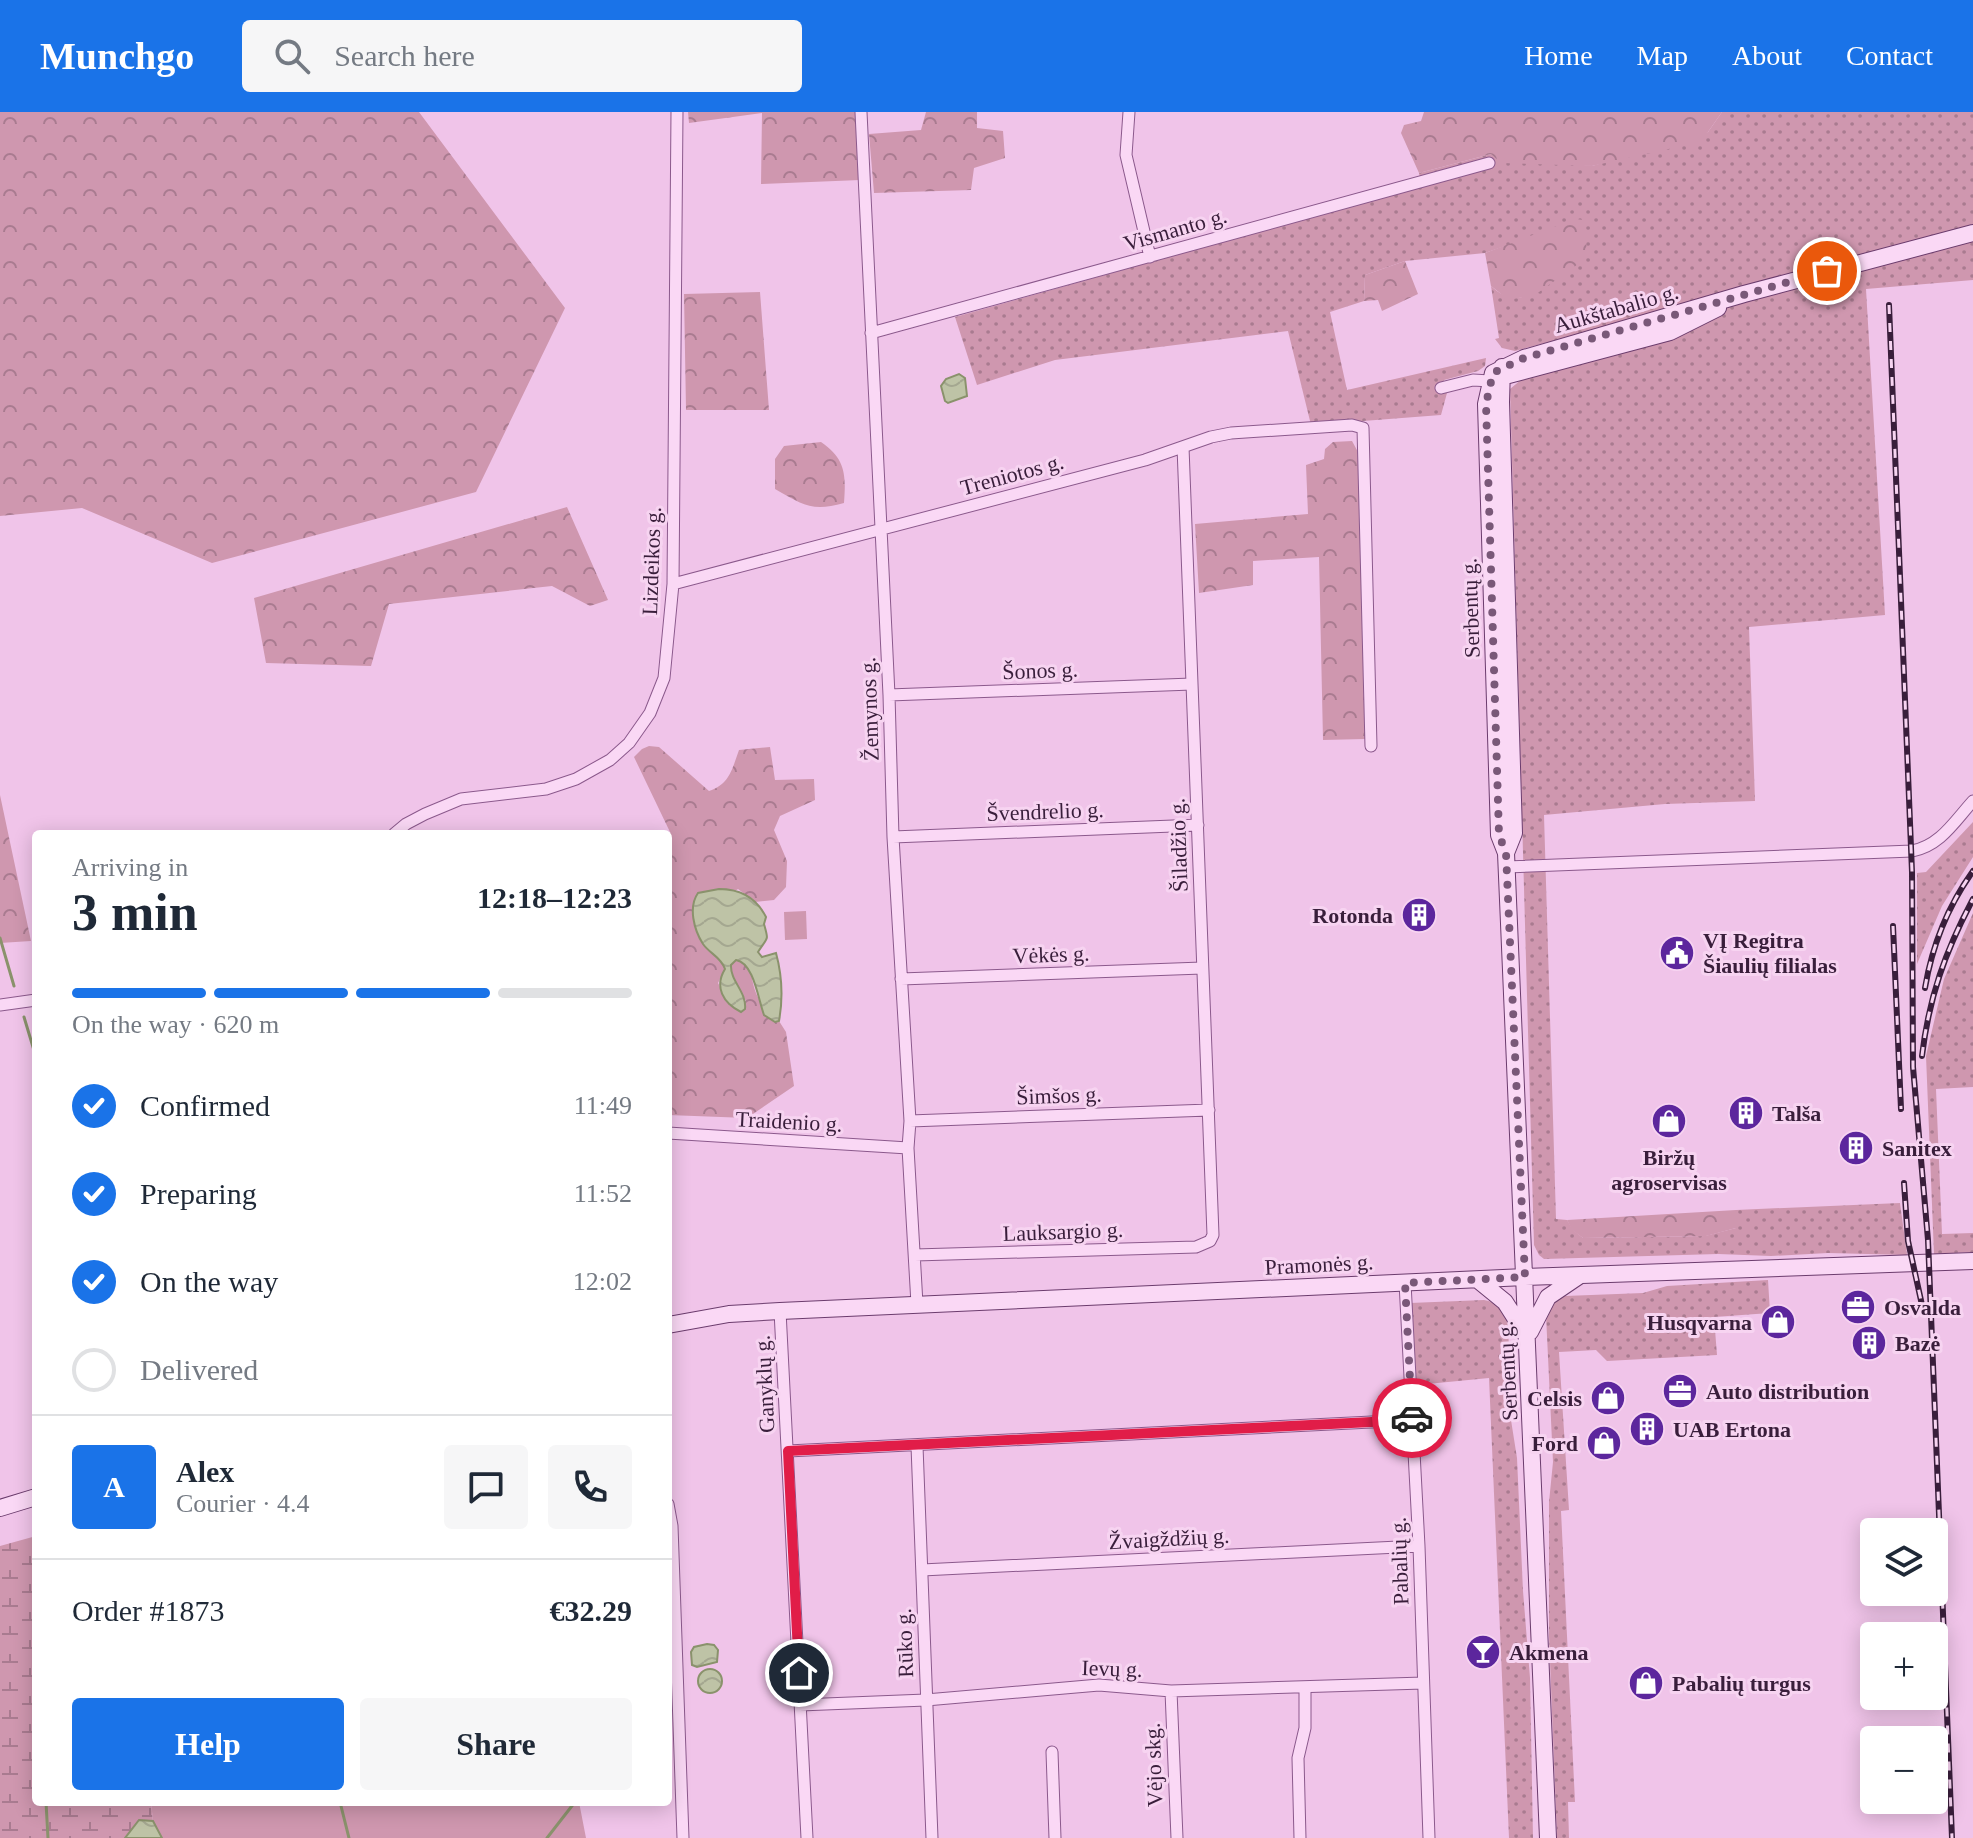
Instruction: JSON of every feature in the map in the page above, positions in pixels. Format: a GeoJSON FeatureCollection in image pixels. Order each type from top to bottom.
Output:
{"type":"FeatureCollection","features":[{"type":"Feature","properties":{"kind":"main road","name":"Aukštabalio g."},"geometry":{"type":"LineString","coordinates":[[1499,375],[1670,332],[1744,294],[1973,233]]}},
{"type":"Feature","properties":{"kind":"main road","name":"Serbentų g."},"geometry":{"type":"LineString","coordinates":[[1499,375],[1486,404],[1498,807],[1499,835],[1507,860],[1548,1838]]}},
{"type":"Feature","properties":{"kind":"main road","name":"Pramonės g."},"geometry":{"type":"LineString","coordinates":[[672,1324],[729,1314],[917,1304],[1973,1261]]}},
{"type":"Feature","properties":{"kind":"main road"},"geometry":{"type":"LineString","coordinates":[[1527,1338],[1548,1297],[1580,1276]]}},
{"type":"Feature","properties":{"kind":"main road"},"geometry":{"type":"LineString","coordinates":[[1478,1280],[1505,1302],[1527,1338]]}},
{"type":"Feature","properties":{"kind":"main road"},"geometry":{"type":"LineString","coordinates":[[0,1508],[32,1498]]}},
{"type":"Feature","properties":{"kind":"street","name":"Lizdeikos g."},"geometry":{"type":"LineString","coordinates":[[400,830],[415,819],[461,799],[546,789],[576,779],[610,760],[629,743],[650,713],[664,678],[673,584],[677,112]]}},
{"type":"Feature","properties":{"kind":"street","name":"Žemynos g."},"geometry":{"type":"LineString","coordinates":[[861,112],[917,1304]]}},
{"type":"Feature","properties":{"kind":"street"},"geometry":{"type":"LineString","coordinates":[[1129,112],[1126,155],[1150,257]]}},
{"type":"Feature","properties":{"kind":"street","name":"Vismanto g."},"geometry":{"type":"LineString","coordinates":[[871,333],[1489,163]]}},
{"type":"Feature","properties":{"kind":"street"},"geometry":{"type":"LineString","coordinates":[[1441,388],[1499,375]]}},
{"type":"Feature","properties":{"kind":"street","name":"Treniotos g."},"geometry":{"type":"LineString","coordinates":[[673,584],[1145,460],[1231,433],[1352,425],[1363,428],[1371,746]]}},
{"type":"Feature","properties":{"kind":"street","name":"Šiladžio g."},"geometry":{"type":"LineString","coordinates":[[1183,447],[1209,1110],[1213,1235],[1210,1241]]}},
{"type":"Feature","properties":{"kind":"street","name":"Šonos g."},"geometry":{"type":"LineString","coordinates":[[889,695],[1192,684]]}},
{"type":"Feature","properties":{"kind":"street"},"geometry":{"type":"LineString","coordinates":[[1507,860],[1912,851],[1927,848],[1936,842],[1973,801]]}},
{"type":"Feature","properties":{"kind":"street","name":"Švendrelio g."},"geometry":{"type":"LineString","coordinates":[[893,837],[1198,825]]}},
{"type":"Feature","properties":{"kind":"street","name":"Vėkės g."},"geometry":{"type":"LineString","coordinates":[[901,979],[1202,968]]}},
{"type":"Feature","properties":{"kind":"street"},"geometry":{"type":"LineString","coordinates":[[0,1005],[32,1001]]}},
{"type":"Feature","properties":{"kind":"street","name":"Šimšos g."},"geometry":{"type":"LineString","coordinates":[[910,1121],[1209,1110]]}},
{"type":"Feature","properties":{"kind":"street","name":"Traidenio g."},"geometry":{"type":"LineString","coordinates":[[672,1133],[908,1148]]}},
{"type":"Feature","properties":{"kind":"street","name":"Lauksargio g."},"geometry":{"type":"LineString","coordinates":[[915,1255],[1196,1247],[1210,1241]]}},
{"type":"Feature","properties":{"kind":"street","name":"Pabalių g."},"geometry":{"type":"LineString","coordinates":[[1405,1283],[1419,1546],[1429,1838]]}},
{"type":"Feature","properties":{"kind":"street","name":"Ganyklų g."},"geometry":{"type":"LineString","coordinates":[[780,1311],[807,1838]]}},
{"type":"Feature","properties":{"kind":"street"},"geometry":{"type":"LineString","coordinates":[[788,1451],[1412,1420]]}},
{"type":"Feature","properties":{"kind":"street","name":"Rūko g."},"geometry":{"type":"LineString","coordinates":[[917,1446],[932,1838]]}},
{"type":"Feature","properties":{"kind":"street"},"geometry":{"type":"LineString","coordinates":[[672,1526],[683,1838]]}},
{"type":"Feature","properties":{"kind":"street","name":"Žvaigždžių g."},"geometry":{"type":"LineString","coordinates":[[922,1570],[1419,1546]]}},
{"type":"Feature","properties":{"kind":"street","name":"Ievų g."},"geometry":{"type":"LineString","coordinates":[[800,1705],[926,1700],[1099,1685],[1171,1691],[1423,1683]]}},
{"type":"Feature","properties":{"kind":"street"},"geometry":{"type":"LineString","coordinates":[[1300,1838],[1298,1758],[1305,1728],[1305,1688]]}},
{"type":"Feature","properties":{"kind":"street","name":"Vėjo skg."},"geometry":{"type":"LineString","coordinates":[[1171,1691],[1177,1838]]}},
{"type":"Feature","properties":{"kind":"street"},"geometry":{"type":"LineString","coordinates":[[1052,1752],[1055,1838]]}},
{"type":"Feature","properties":{"kind":"green space"},"geometry":{"type":"Polygon","coordinates":[[[0,112],[419,112],[565,308],[476,492],[212,563],[82,508],[0,516],[0,112]]]}},
{"type":"Feature","properties":{"kind":"green space"},"geometry":{"type":"Polygon","coordinates":[[[688,112],[856,112],[860,180],[761,184],[762,113],[689,123],[688,112]]]}},
{"type":"Feature","properties":{"kind":"green space"},"geometry":{"type":"Polygon","coordinates":[[[926,112],[977,112],[977,128],[1003,131],[1005,158],[974,168],[971,190],[874,193],[869,134],[921,130],[926,112]]]}},
{"type":"Feature","properties":{"kind":"green space"},"geometry":{"type":"Polygon","coordinates":[[[1424,112],[1722,112],[1708,132],[1691,144],[1592,166],[1501,163],[1491,154],[1419,173],[1401,133],[1404,125],[1421,121],[1424,112]]]}},
{"type":"Feature","properties":{"kind":"green space"},"geometry":{"type":"Polygon","coordinates":[[[1722,112],[1973,112],[1973,230],[1515,351],[1502,348],[1495,339],[1499,338],[1491,286],[1507,296],[1523,297],[1554,279],[1525,239],[1485,253],[1405,261],[1365,275],[1364,301],[1330,312],[1347,390],[1486,358],[1485,366],[1478,371],[1444,380],[1447,393],[1441,415],[1311,425],[1288,331],[1055,360],[977,385],[955,317],[1421,186],[1419,173],[1491,154],[1592,166],[1708,132],[1722,112]]]}},
{"type":"Feature","properties":{"kind":"green space"},"geometry":{"type":"Polygon","coordinates":[[[1575,219],[1584,220],[1587,252],[1581,262],[1531,296],[1512,299],[1491,286],[1485,253],[1575,219]]]}},
{"type":"Feature","properties":{"kind":"green space"},"geometry":{"type":"Polygon","coordinates":[[[1973,241],[1973,280],[1866,289],[1885,615],[1749,627],[1755,801],[1665,804],[1544,815],[1556,1219],[1567,1220],[1583,1238],[1705,1236],[1736,1228],[1736,1210],[1900,1203],[1907,1255],[1718,1254],[1544,1259],[1534,1245],[1510,389],[1522,379],[1686,330],[1737,303],[1973,241]]]}},
{"type":"Feature","properties":{"kind":"green space"},"geometry":{"type":"Polygon","coordinates":[[[1405,261],[1418,294],[1382,311],[1378,300],[1364,301],[1365,275],[1405,261]]]}},
{"type":"Feature","properties":{"kind":"green space"},"geometry":{"type":"Polygon","coordinates":[[[760,292],[769,410],[686,410],[684,294],[760,292]]]}},
{"type":"Feature","properties":{"kind":"green space"},"geometry":{"type":"Polygon","coordinates":[[[1352,441],[1358,452],[1365,739],[1323,740],[1319,557],[1253,561],[1253,585],[1199,593],[1195,524],[1308,514],[1306,465],[1324,459],[1325,449],[1333,442],[1352,441]]]}},
{"type":"Feature","properties":{"kind":"green space"},"geometry":{"type":"Polygon","coordinates":[[[821,442],[843,468],[844,503],[815,507],[775,489],[775,459],[784,446],[821,442]]]}},
{"type":"Feature","properties":{"kind":"green space"},"geometry":{"type":"Polygon","coordinates":[[[567,507],[608,600],[590,606],[552,586],[389,604],[371,666],[266,663],[254,598],[567,507]]]}},
{"type":"Feature","properties":{"kind":"green space"},"geometry":{"type":"Polygon","coordinates":[[[659,747],[709,791],[726,780],[739,750],[770,747],[775,780],[814,779],[815,800],[780,816],[774,830],[787,861],[786,887],[774,900],[755,902],[738,889],[693,919],[703,944],[722,961],[725,969],[718,983],[730,1006],[746,1001],[731,973],[731,965],[736,960],[749,969],[760,1000],[786,1032],[794,1086],[747,1118],[672,1115],[672,830],[669,830],[634,757],[642,749],[659,747]]]}},
{"type":"Feature","properties":{"kind":"green space"},"geometry":{"type":"Polygon","coordinates":[[[0,795],[31,941],[0,943],[0,795]]]}},
{"type":"Feature","properties":{"kind":"green space"},"geometry":{"type":"Polygon","coordinates":[[[1973,822],[1973,857],[1942,906],[1917,964],[1917,873],[1926,872],[1973,822]]]}},
{"type":"Feature","properties":{"kind":"green space"},"geometry":{"type":"Polygon","coordinates":[[[806,911],[807,939],[785,940],[784,912],[806,911]]]}},
{"type":"Feature","properties":{"kind":"green space"},"geometry":{"type":"Polygon","coordinates":[[[1973,913],[1973,1087],[1936,1089],[1942,1234],[1973,1233],[1973,1252],[1934,1254],[1926,1056],[1944,979],[1973,913]]]}},
{"type":"Feature","properties":{"kind":"green space"},"geometry":{"type":"Polygon","coordinates":[[[1736,1210],[1736,1228],[1706,1236],[1583,1238],[1572,1230],[1567,1220],[1736,1210]]]}},
{"type":"Feature","properties":{"kind":"green space"},"geometry":{"type":"Polygon","coordinates":[[[1768,1280],[1770,1313],[1714,1317],[1717,1355],[1607,1361],[1596,1350],[1559,1352],[1569,1510],[1561,1511],[1575,1802],[1568,1802],[1569,1838],[1557,1838],[1549,1636],[1549,1502],[1553,1462],[1546,1315],[1556,1299],[1565,1296],[1643,1293],[1667,1286],[1768,1280]]]}},
{"type":"Feature","properties":{"kind":"green space"},"geometry":{"type":"Polygon","coordinates":[[[1484,1300],[1499,1307],[1508,1320],[1511,1420],[1517,1458],[1530,1678],[1533,1838],[1509,1838],[1489,1378],[1417,1385],[1410,1303],[1484,1300]]]}},
{"type":"Feature","properties":{"kind":"green space"},"geometry":{"type":"Polygon","coordinates":[[[32,1537],[32,1806],[151,1806],[153,1821],[139,1820],[125,1838],[0,1838],[0,1546],[32,1537]]]}},
{"type":"Feature","properties":{"kind":"green space"},"geometry":{"type":"Polygon","coordinates":[[[151,1806],[580,1806],[586,1838],[162,1838],[153,1821],[151,1806]]]}},
{"type":"Feature","properties":{"kind":"water"},"geometry":{"type":"Polygon","coordinates":[[[959,374],[965,378],[967,396],[948,403],[941,386],[946,379],[959,374]]]}},
{"type":"Feature","properties":{"kind":"water"},"geometry":{"type":"Polygon","coordinates":[[[719,889],[746,896],[757,904],[766,917],[767,939],[758,952],[762,957],[776,953],[781,987],[779,1021],[775,1022],[764,1015],[751,975],[736,960],[731,965],[731,971],[744,997],[745,1009],[741,1012],[722,994],[720,982],[725,969],[700,938],[693,912],[698,893],[719,889]]]}},
{"type":"Feature","properties":{"kind":"water"},"geometry":{"type":"Polygon","coordinates":[[[714,1645],[718,1650],[717,1662],[697,1667],[692,1665],[691,1652],[694,1647],[714,1645]]]}},
{"type":"Feature","properties":{"kind":"water"},"geometry":{"type":"Polygon","coordinates":[[[710,1669],[721,1676],[722,1681],[715,1692],[710,1693],[699,1686],[698,1681],[705,1670],[710,1669]]]}},
{"type":"Feature","properties":{"kind":"water"},"geometry":{"type":"Polygon","coordinates":[[[139,1820],[153,1821],[162,1838],[125,1838],[139,1820]]]}},
{"type":"Feature","properties":{"kind":"waterway"},"geometry":{"type":"LineString","coordinates":[[0,938],[14,986]]}},
{"type":"Feature","properties":{"kind":"waterway"},"geometry":{"type":"LineString","coordinates":[[24,1017],[32,1044]]}},
{"type":"Feature","properties":{"kind":"waterway"},"geometry":{"type":"LineString","coordinates":[[46,1806],[48,1838]]}},
{"type":"Feature","properties":{"kind":"waterway"},"geometry":{"type":"LineString","coordinates":[[341,1806],[349,1838]]}},
{"type":"Feature","properties":{"kind":"waterway"},"geometry":{"type":"LineString","coordinates":[[547,1838],[572,1806]]}},
{"type":"Feature","properties":{"kind":"railway"},"geometry":{"type":"LineString","coordinates":[[1889,305],[1912,872],[1913,1067],[1928,1240],[1952,1838]]}},
{"type":"Feature","properties":{"kind":"railway"},"geometry":{"type":"LineString","coordinates":[[1925,988],[1942,927],[1973,871]]}},
{"type":"Feature","properties":{"kind":"railway"},"geometry":{"type":"LineString","coordinates":[[1922,1056],[1940,975],[1973,899]]}},
{"type":"Feature","properties":{"kind":"railway"},"geometry":{"type":"LineString","coordinates":[[1893,926],[1901,1109]]}},
{"type":"Feature","properties":{"kind":"railway"},"geometry":{"type":"LineString","coordinates":[[1904,1183],[1908,1241],[1922,1305]]}},
{"type":"Feature","properties":{"kind":"way so far"},"geometry":{"type":"LineString","coordinates":[[1412,1418],[1405,1283],[1525,1277],[1506,853],[1499,835],[1486,404],[1490,381],[1493,373],[1524,358],[1827,271]]}},
{"type":"Feature","properties":{"kind":"place","name":"Rotonda"},"geometry":{"type":"Point","coordinates":[1419,915]}},
{"type":"Feature","properties":{"kind":"place","name":"VĮ Regitra Šiaulių filialas"},"geometry":{"type":"Point","coordinates":[1677,953]}},
{"type":"Feature","properties":{"kind":"place","name":"Talša"},"geometry":{"type":"Point","coordinates":[1746,1113]}},
{"type":"Feature","properties":{"kind":"place","name":"Biržų agroservisas"},"geometry":{"type":"Point","coordinates":[1669,1121]}},
{"type":"Feature","properties":{"kind":"place","name":"Sanitex"},"geometry":{"type":"Point","coordinates":[1856,1148]}},
{"type":"Feature","properties":{"kind":"place","name":"Osvalda"},"geometry":{"type":"Point","coordinates":[1858,1307]}},
{"type":"Feature","properties":{"kind":"place","name":"Husqvarna"},"geometry":{"type":"Point","coordinates":[1778,1322]}},
{"type":"Feature","properties":{"kind":"place","name":"Bazė"},"geometry":{"type":"Point","coordinates":[1869,1343]}},
{"type":"Feature","properties":{"kind":"place","name":"Auto distribution"},"geometry":{"type":"Point","coordinates":[1680,1391]}},
{"type":"Feature","properties":{"kind":"place","name":"Celsis"},"geometry":{"type":"Point","coordinates":[1608,1398]}},
{"type":"Feature","properties":{"kind":"place","name":"UAB Ertona"},"geometry":{"type":"Point","coordinates":[1647,1429]}},
{"type":"Feature","properties":{"kind":"place","name":"Ford"},"geometry":{"type":"Point","coordinates":[1604,1443]}},
{"type":"Feature","properties":{"kind":"place","name":"Akmena"},"geometry":{"type":"Point","coordinates":[1483,1652]}},
{"type":"Feature","properties":{"kind":"place","name":"Pabalių turgus"},"geometry":{"type":"Point","coordinates":[1646,1683]}},
{"type":"Feature","properties":{"kind":"route"},"geometry":{"type":"LineString","coordinates":[[799,1673],[788,1451],[1412,1418]]}}]}
